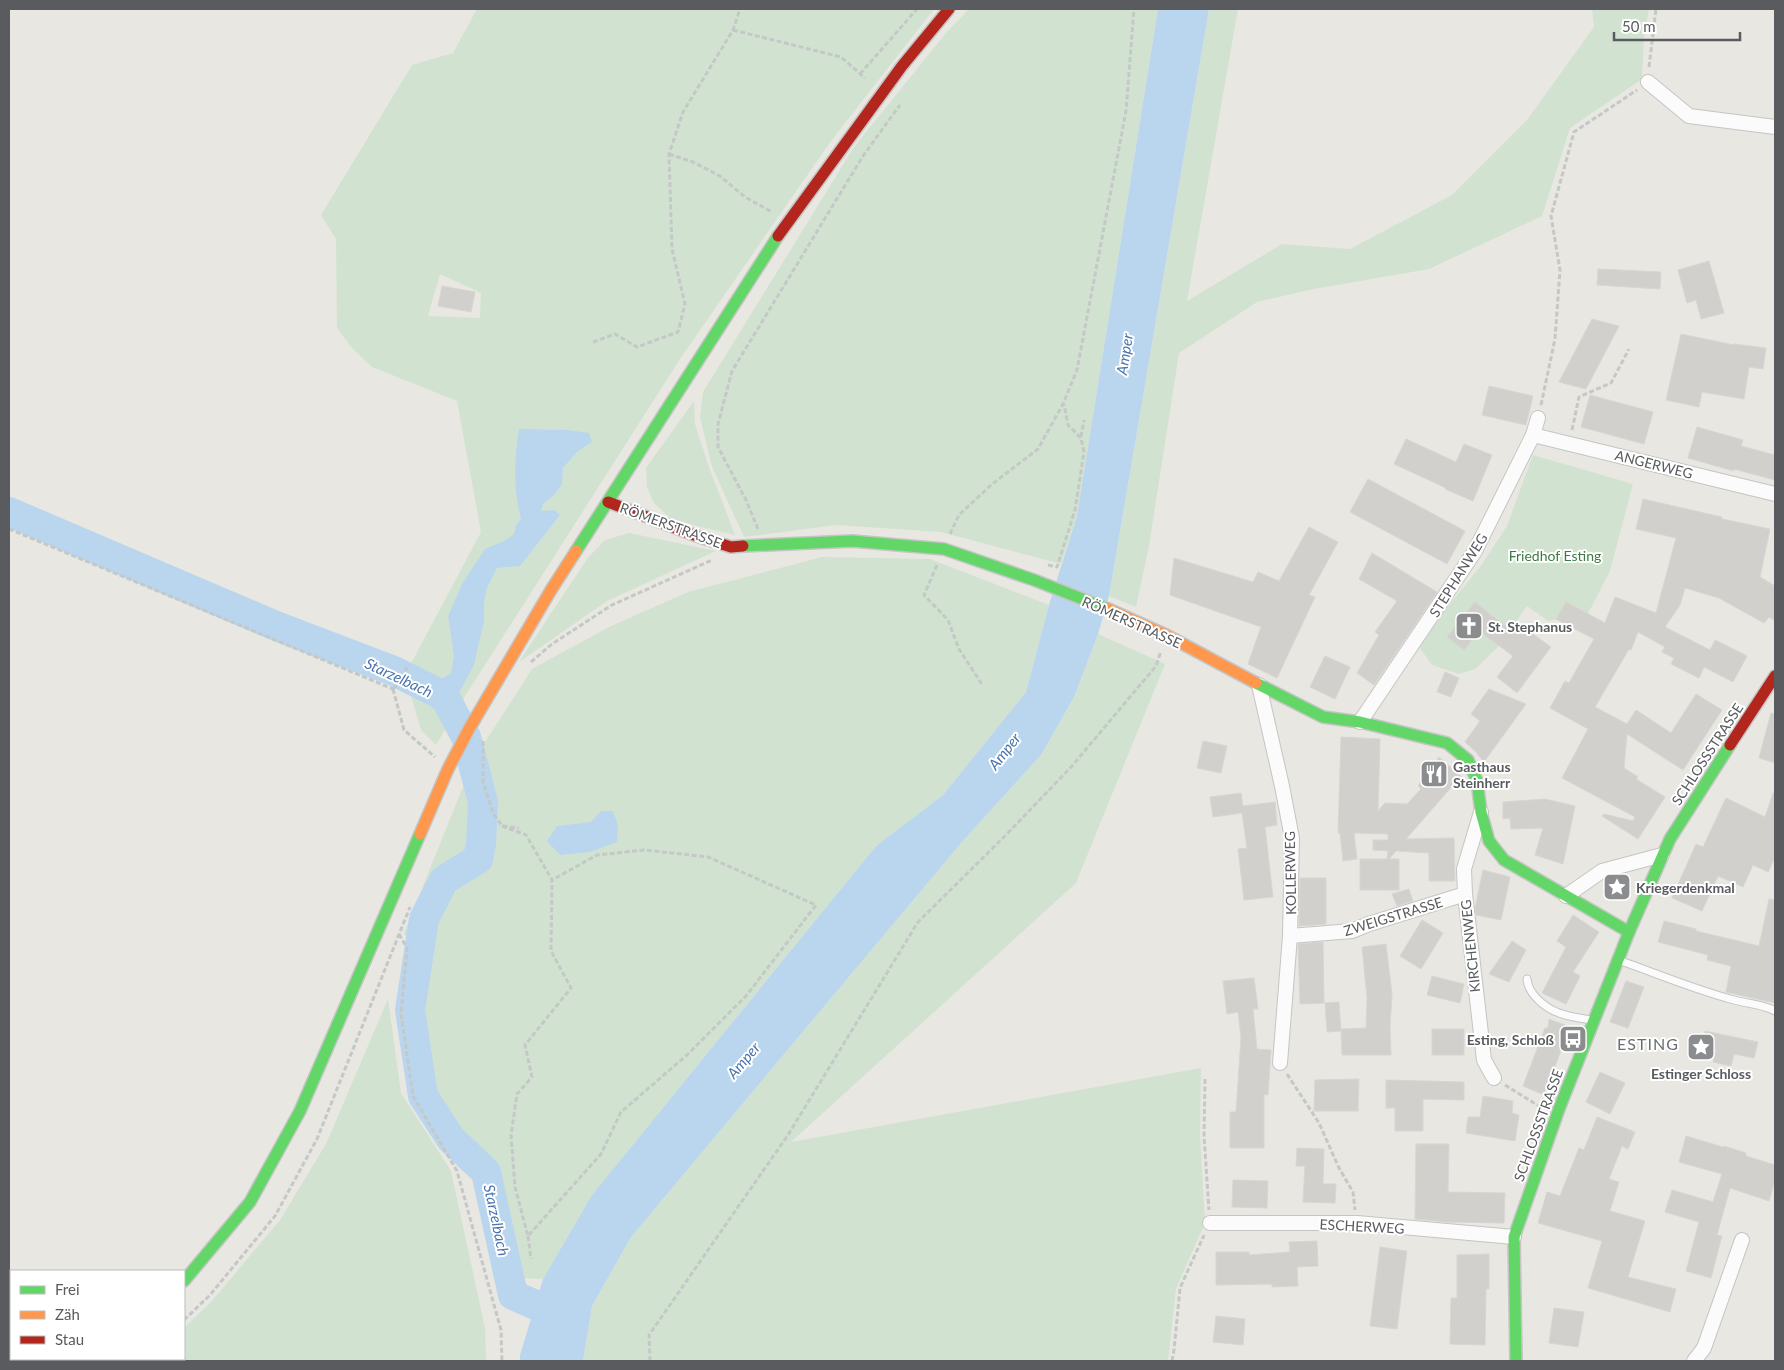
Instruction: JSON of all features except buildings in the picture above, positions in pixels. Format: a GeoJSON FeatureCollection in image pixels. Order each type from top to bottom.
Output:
{"type":"FeatureCollection","features":[{"type":"Feature","properties":{"kind":"street"},"geometry":{"type":"LineString","coordinates":[[185,1281],[250,1202],[300,1111],[448,768],[551,590],[788,221],[902,66],[949,9]]}},
{"type":"Feature","properties":{"kind":"street"},"geometry":{"type":"LineString","coordinates":[[1648,82],[1689,116],[1775,127]]}},
{"type":"Feature","properties":{"kind":"street","name":"STEPHANWEG"},"geometry":{"type":"LineString","coordinates":[[1360,722],[1475,551],[1533,435],[1538,418]]}},
{"type":"Feature","properties":{"kind":"street","name":"ANGERWEG"},"geometry":{"type":"LineString","coordinates":[[1533,435],[1775,494]]}},
{"type":"Feature","properties":{"kind":"street","name":"RÖMERSTRASSE"},"geometry":{"type":"LineString","coordinates":[[608,502],[731,547],[852,541],[944,549],[1132,619],[1323,717],[1360,722],[1447,743],[1468,760],[1478,781],[1480,812],[1489,840],[1504,860],[1629,932]]}},
{"type":"Feature","properties":{"kind":"street","name":"SCHLOSSSTRASSE"},"geometry":{"type":"LineString","coordinates":[[1516,1361],[1514,1237],[1556,1116],[1629,932],[1670,838],[1775,676]]}},
{"type":"Feature","properties":{"kind":"street","name":"KOLLERWEG"},"geometry":{"type":"LineString","coordinates":[[1260,685],[1292,838],[1290,936],[1280,1063]]}},
{"type":"Feature","properties":{"kind":"street","name":"KIRCHENWEG"},"geometry":{"type":"LineString","coordinates":[[1480,812],[1464,869],[1464,894],[1484,1060],[1494,1078]]}},
{"type":"Feature","properties":{"kind":"street"},"geometry":{"type":"LineString","coordinates":[[1566,896],[1602,871],[1662,855]]}},
{"type":"Feature","properties":{"kind":"street","name":"ZWEIGSTRASSE"},"geometry":{"type":"LineString","coordinates":[[1290,936],[1352,931],[1464,894]]}},
{"type":"Feature","properties":{"kind":"street","name":"ESCHERWEG"},"geometry":{"type":"LineString","coordinates":[[1210,1223],[1357,1223],[1514,1237]]}},
{"type":"Feature","properties":{"kind":"street"},"geometry":{"type":"LineString","coordinates":[[1694,1361],[1704,1355],[1742,1240]]}},
{"type":"Feature","properties":{"kind":"lane"},"geometry":{"type":"LineString","coordinates":[[1618,960],[1705,991],[1734,1000],[1765,1006],[1775,1011]]}},
{"type":"Feature","properties":{"kind":"lane"},"geometry":{"type":"LineString","coordinates":[[1527,979],[1528,987],[1541,1002],[1558,1013],[1594,1021]]}},
{"type":"Feature","properties":{"kind":"path"},"geometry":{"type":"LineString","coordinates":[[593,342],[615,334],[638,347],[678,332],[685,304],[672,249],[669,154],[683,112],[732,30],[740,9]]}},
{"type":"Feature","properties":{"kind":"path"},"geometry":{"type":"LineString","coordinates":[[860,74],[917,9]]}},
{"type":"Feature","properties":{"kind":"path"},"geometry":{"type":"LineString","coordinates":[[983,686],[959,649],[948,620],[924,595],[959,515],[991,485],[1038,449],[1063,404],[1077,370],[1126,111],[1134,9]]}},
{"type":"Feature","properties":{"kind":"path"},"geometry":{"type":"LineString","coordinates":[[1538,418],[1555,339],[1560,270],[1551,216],[1574,132],[1648,82],[1656,9]]}},
{"type":"Feature","properties":{"kind":"path"},"geometry":{"type":"LineString","coordinates":[[732,30],[840,57],[865,78]]}},
{"type":"Feature","properties":{"kind":"path"},"geometry":{"type":"LineString","coordinates":[[765,545],[746,500],[718,447],[718,424],[732,371],[863,156],[900,105]]}},
{"type":"Feature","properties":{"kind":"path"},"geometry":{"type":"LineString","coordinates":[[669,154],[693,162],[720,176],[745,197],[788,221]]}},
{"type":"Feature","properties":{"kind":"path"},"geometry":{"type":"LineString","coordinates":[[1570,443],[1579,397],[1611,383],[1629,348]]}},
{"type":"Feature","properties":{"kind":"path"},"geometry":{"type":"LineString","coordinates":[[1063,404],[1068,425],[1081,438]]}},
{"type":"Feature","properties":{"kind":"path"},"geometry":{"type":"LineString","coordinates":[[1040,562],[1057,567],[1065,545],[1075,510],[1084,452],[1081,438],[1084,420]]}},
{"type":"Feature","properties":{"kind":"path"},"geometry":{"type":"LineString","coordinates":[[9,529],[393,689]]}},
{"type":"Feature","properties":{"kind":"path"},"geometry":{"type":"LineString","coordinates":[[528,664],[552,644],[612,605],[719,557]]}},
{"type":"Feature","properties":{"kind":"path"},"geometry":{"type":"LineString","coordinates":[[650,1361],[649,1334],[788,1135],[918,922],[1072,766],[1156,666],[1166,635]]}},
{"type":"Feature","properties":{"kind":"path"},"geometry":{"type":"LineString","coordinates":[[393,689],[400,682],[407,667]]}},
{"type":"Feature","properties":{"kind":"path"},"geometry":{"type":"LineString","coordinates":[[393,689],[404,730],[448,768]]}},
{"type":"Feature","properties":{"kind":"path"},"geometry":{"type":"LineString","coordinates":[[478,745],[483,736],[483,782],[493,813],[502,826],[526,834],[552,880],[551,951],[571,988],[525,1045],[532,1077],[517,1094],[511,1135],[514,1187],[528,1236],[531,1259]]}},
{"type":"Feature","properties":{"kind":"path"},"geometry":{"type":"LineString","coordinates":[[502,826],[519,828]]}},
{"type":"Feature","properties":{"kind":"path"},"geometry":{"type":"LineString","coordinates":[[528,1236],[601,1154],[621,1112],[687,1055],[746,996],[816,905],[708,857],[645,850],[597,855],[552,880]]}},
{"type":"Feature","properties":{"kind":"path"},"geometry":{"type":"LineString","coordinates":[[399,934],[407,948],[401,1014],[413,1096],[457,1171],[501,1330],[502,1361]]}},
{"type":"Feature","properties":{"kind":"path"},"geometry":{"type":"LineString","coordinates":[[1280,1063],[1320,1123],[1339,1168],[1353,1192],[1357,1223]]}},
{"type":"Feature","properties":{"kind":"path"},"geometry":{"type":"LineString","coordinates":[[1494,1078],[1527,1100],[1556,1116]]}},
{"type":"Feature","properties":{"kind":"green space"},"geometry":{"type":"Polygon","coordinates":[[[477,9],[934,9],[831,141],[680,359],[460,704],[407,671],[481,532],[457,401],[372,367],[353,349],[337,328],[336,239],[321,215],[412,65],[453,53],[477,9]],[[440,274],[428,316],[480,318],[481,293],[440,274]]]}},
{"type":"Feature","properties":{"kind":"green space"},"geometry":{"type":"Polygon","coordinates":[[[969,9],[1158,9],[1077,516],[1061,564],[941,532],[836,525],[744,537],[712,467],[700,417],[703,392],[854,147],[946,33],[969,9]]]}},
{"type":"Feature","properties":{"kind":"green space"},"geometry":{"type":"Polygon","coordinates":[[[1209,9],[1238,9],[1187,301],[1282,244],[1350,249],[1452,195],[1527,120],[1594,27],[1592,9],[1649,9],[1644,36],[1642,79],[1570,128],[1542,216],[1429,269],[1314,289],[1257,302],[1179,353],[1149,546],[1136,607],[1109,596],[1209,9]]]}},
{"type":"Feature","properties":{"kind":"green space"},"geometry":{"type":"Polygon","coordinates":[[[694,401],[695,424],[735,535],[670,518],[654,503],[647,487],[646,468],[694,401]]]}},
{"type":"Feature","properties":{"kind":"green space","name":"Friedhof Esting"},"geometry":{"type":"Polygon","coordinates":[[[1533,455],[1633,484],[1610,571],[1579,631],[1557,619],[1548,621],[1527,606],[1499,646],[1475,669],[1459,674],[1432,665],[1417,644],[1480,567],[1507,526],[1533,455]]]}},
{"type":"Feature","properties":{"kind":"green space"},"geometry":{"type":"Polygon","coordinates":[[[629,533],[716,551],[607,601],[519,662],[587,559],[605,540],[629,533]]]}},
{"type":"Feature","properties":{"kind":"green space"},"geometry":{"type":"Polygon","coordinates":[[[822,557],[930,559],[1049,605],[1026,692],[943,795],[876,846],[592,1195],[543,1279],[524,1278],[496,1168],[458,1129],[432,1089],[416,1010],[413,949],[404,933],[469,772],[480,750],[532,669],[609,627],[688,592],[822,557]]]}},
{"type":"Feature","properties":{"kind":"green space"},"geometry":{"type":"Polygon","coordinates":[[[1098,634],[1165,664],[1076,883],[791,1142],[1201,1068],[1200,1134],[1205,1223],[1176,1289],[1168,1361],[583,1361],[592,1306],[631,1237],[961,843],[1041,755],[1074,697],[1098,634]]]}},
{"type":"Feature","properties":{"kind":"green space"},"geometry":{"type":"Polygon","coordinates":[[[408,686],[451,719],[436,745],[421,730],[408,686]]]}},
{"type":"Feature","properties":{"kind":"green space"},"geometry":{"type":"Polygon","coordinates":[[[388,999],[401,1093],[451,1171],[485,1328],[486,1361],[148,1361],[185,1360],[185,1327],[211,1302],[280,1220],[326,1144],[388,999]]]}},
{"type":"Feature","properties":{"kind":"water","name":"Amper"},"geometry":{"type":"Polygon","coordinates":[[[1158,9],[1209,9],[1109,596],[1098,634],[1074,697],[1041,755],[961,843],[631,1237],[592,1306],[583,1361],[520,1361],[520,1355],[543,1279],[592,1195],[876,846],[943,795],[1026,692],[1049,605],[1077,516],[1158,9]]]}},
{"type":"Feature","properties":{"kind":"water"},"geometry":{"type":"Polygon","coordinates":[[[519,429],[568,430],[589,433],[592,442],[578,451],[563,468],[562,484],[554,495],[543,504],[541,511],[554,510],[560,515],[520,566],[497,568],[487,588],[484,603],[484,621],[474,665],[449,712],[439,703],[406,682],[409,674],[437,682],[451,673],[454,656],[448,616],[462,584],[485,549],[504,541],[514,534],[516,525],[521,519],[518,508],[515,474],[519,429]]]}},
{"type":"Feature","properties":{"kind":"water"},"geometry":{"type":"Polygon","coordinates":[[[601,811],[613,811],[618,825],[617,842],[590,852],[560,855],[547,841],[557,826],[591,822],[601,811]]]}},
{"type":"Feature","properties":{"kind":"waterway","name":"Starzelbach"},"geometry":{"type":"LineString","coordinates":[[9,512],[276,626],[394,671],[446,699],[466,737],[483,802],[481,844],[478,859],[444,880],[424,919],[410,1010],[423,1096],[451,1139],[486,1172],[513,1295],[556,1314]]}},
{"type":"Feature","properties":{"kind":"traffic: fast"},"geometry":{"type":"LineString","coordinates":[[576,551],[778,236]]}},
{"type":"Feature","properties":{"kind":"traffic: fast"},"geometry":{"type":"LineString","coordinates":[[743,546],[852,541],[944,549],[1034,580],[1108,609]]}},
{"type":"Feature","properties":{"kind":"traffic: fast"},"geometry":{"type":"LineString","coordinates":[[1256,683],[1323,717],[1360,722],[1447,743],[1468,760],[1477,781],[1481,812],[1489,841],[1504,860],[1629,932]]}},
{"type":"Feature","properties":{"kind":"traffic: fast"},"geometry":{"type":"LineString","coordinates":[[1516,1361],[1514,1237],[1559,1109],[1629,932],[1670,839],[1730,745]]}},
{"type":"Feature","properties":{"kind":"traffic: fast"},"geometry":{"type":"LineString","coordinates":[[185,1280],[250,1202],[300,1111],[420,834]]}},
{"type":"Feature","properties":{"kind":"traffic: slow"},"geometry":{"type":"LineString","coordinates":[[420,834],[448,769],[469,729],[576,551]]}},
{"type":"Feature","properties":{"kind":"traffic: slow"},"geometry":{"type":"LineString","coordinates":[[1108,609],[1166,635],[1256,683]]}},
{"type":"Feature","properties":{"kind":"traffic: jam"},"geometry":{"type":"LineString","coordinates":[[778,236],[902,66],[949,9]]}},
{"type":"Feature","properties":{"kind":"traffic: jam"},"geometry":{"type":"LineString","coordinates":[[608,502],[694,535],[731,547],[743,546]]}},
{"type":"Feature","properties":{"kind":"traffic: jam"},"geometry":{"type":"LineString","coordinates":[[1730,745],[1775,676]]}},
{"type":"Feature","properties":{"kind":"place","name":"St. Stephanus"},"geometry":{"type":"Point","coordinates":[1469,626]}},
{"type":"Feature","properties":{"kind":"place","name":"Gasthaus Steinherr"},"geometry":{"type":"Point","coordinates":[1434,774]}},
{"type":"Feature","properties":{"kind":"place","name":"Kriegerdenkmal"},"geometry":{"type":"Point","coordinates":[1617,887]}},
{"type":"Feature","properties":{"kind":"place","name":"Esting, Schloß"},"geometry":{"type":"Point","coordinates":[1573,1039]}},
{"type":"Feature","properties":{"kind":"place","name":"Estinger Schloss"},"geometry":{"type":"Point","coordinates":[1701,1047]}},
{"type":"Feature","properties":{"kind":"district","name":"ESTING"},"geometry":{"type":"Point","coordinates":[1648,1043]}}]}
